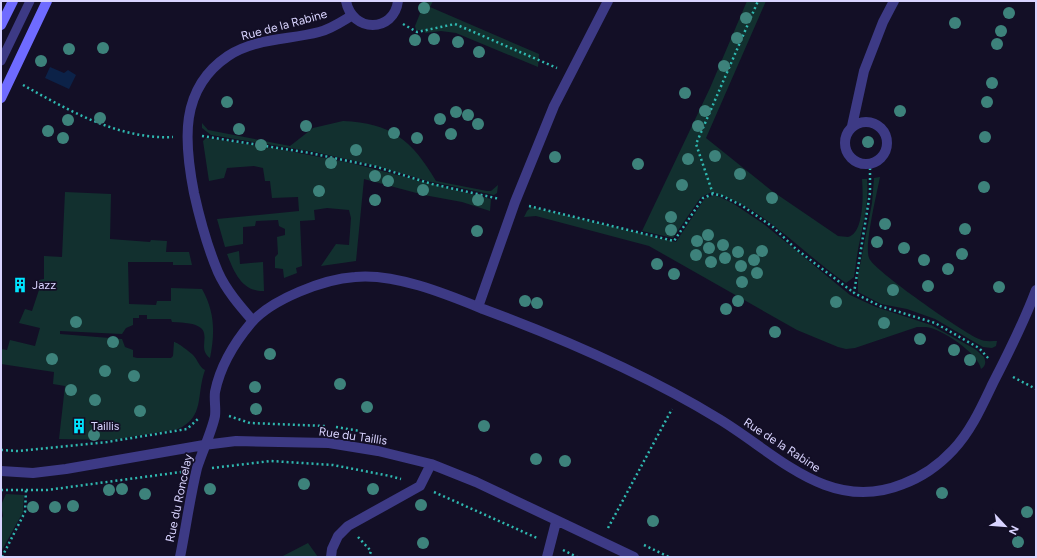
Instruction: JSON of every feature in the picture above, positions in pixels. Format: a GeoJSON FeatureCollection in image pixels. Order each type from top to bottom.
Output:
{"type":"FeatureCollection","features":[{"type":"Feature","properties":{"kind":"main road"},"geometry":{"type":"LineString","coordinates":[[1,25],[13,1]]}},
{"type":"Feature","properties":{"kind":"main road"},"geometry":{"type":"LineString","coordinates":[[1,98],[47,1]]}},
{"type":"Feature","properties":{"kind":"street"},"geometry":{"type":"LineString","coordinates":[[346,1],[352,16],[358,22],[371,25],[383,23],[390,18],[396,11],[398,1]]}},
{"type":"Feature","properties":{"kind":"street"},"geometry":{"type":"LineString","coordinates":[[478,307],[515,202],[554,106],[608,1]]}},
{"type":"Feature","properties":{"kind":"street"},"geometry":{"type":"LineString","coordinates":[[852,126],[858,123],[872,122],[883,130],[887,143],[882,156],[870,163],[856,162],[847,152],[845,138],[852,126],[864,71],[883,22],[894,1]]}},
{"type":"Feature","properties":{"kind":"street","name":"Rue de la Rabine"},"geometry":{"type":"LineString","coordinates":[[253,321],[233,298],[218,272],[200,221],[189,164],[187,137],[187,123],[195,94],[204,79],[215,66],[229,55],[248,46],[320,32],[352,16]]}},
{"type":"Feature","properties":{"kind":"street","name":"Rue de la Rabine"},"geometry":{"type":"LineString","coordinates":[[204,445],[215,417],[215,395],[220,374],[231,352],[253,321],[282,300],[314,286],[356,276],[389,280],[428,288],[537,329],[680,396],[722,420],[799,473],[822,486],[850,492],[876,491],[902,485],[930,471],[953,450],[973,423],[1027,314],[1036,290]]}},
{"type":"Feature","properties":{"kind":"street","name":"Rue du Taillis"},"geometry":{"type":"LineString","coordinates":[[1,471],[33,472],[66,469],[204,445],[236,441],[329,443],[378,451],[431,464],[476,482],[556,522],[634,557]]}},
{"type":"Feature","properties":{"kind":"street","name":"Rue du Roncelay"},"geometry":{"type":"LineString","coordinates":[[180,557],[197,470],[204,445]]}},
{"type":"Feature","properties":{"kind":"street"},"geometry":{"type":"LineString","coordinates":[[331,557],[332,549],[338,536],[348,526],[420,486],[431,464]]}},
{"type":"Feature","properties":{"kind":"street"},"geometry":{"type":"LineString","coordinates":[[547,557],[556,522]]}},
{"type":"Feature","properties":{"kind":"lane"},"geometry":{"type":"LineString","coordinates":[[1,61],[30,1]]}},
{"type":"Feature","properties":{"kind":"path"},"geometry":{"type":"LineString","coordinates":[[713,194],[696,144],[758,1]]}},
{"type":"Feature","properties":{"kind":"path"},"geometry":{"type":"LineString","coordinates":[[390,18],[417,32],[455,24],[554,68],[571,72]]}},
{"type":"Feature","properties":{"kind":"path"},"geometry":{"type":"LineString","coordinates":[[11,78],[52,101],[98,122],[136,135],[149,137],[210,136],[377,167],[432,184],[515,202],[674,241],[704,198],[713,194],[741,205],[761,218],[854,294],[880,306],[935,323],[979,348],[989,357],[991,367],[1036,389]]}},
{"type":"Feature","properties":{"kind":"path"},"geometry":{"type":"LineString","coordinates":[[854,294],[870,193],[870,163]]}},
{"type":"Feature","properties":{"kind":"path"},"geometry":{"type":"LineString","coordinates":[[608,529],[680,396]]}},
{"type":"Feature","properties":{"kind":"path"},"geometry":{"type":"LineString","coordinates":[[1,490],[47,490],[271,461],[333,465],[390,476],[420,486],[550,543],[577,557]]}},
{"type":"Feature","properties":{"kind":"path"},"geometry":{"type":"LineString","coordinates":[[2,557],[25,512],[26,490]]}},
{"type":"Feature","properties":{"kind":"path"},"geometry":{"type":"LineString","coordinates":[[348,526],[371,551],[369,557]]}},
{"type":"Feature","properties":{"kind":"green space"},"geometry":{"type":"Polygon","coordinates":[[[422,1],[433,1],[430,7],[539,54],[538,67],[456,33],[441,31],[425,33],[424,30],[416,30],[415,26],[421,11],[422,1]]]}},
{"type":"Feature","properties":{"kind":"green space"},"geometry":{"type":"Polygon","coordinates":[[[747,1],[766,1],[706,138],[772,191],[838,236],[848,237],[854,234],[858,228],[862,211],[862,179],[867,179],[866,210],[854,277],[846,283],[766,220],[731,199],[712,192],[701,197],[673,238],[642,231],[710,88],[747,1]]]}},
{"type":"Feature","properties":{"kind":"green space"},"geometry":{"type":"Polygon","coordinates":[[[343,121],[374,125],[398,136],[418,155],[436,181],[487,191],[491,191],[498,185],[497,193],[494,195],[427,181],[373,165],[314,152],[211,135],[202,128],[202,123],[208,130],[290,146],[313,128],[343,121]]]}},
{"type":"Feature","properties":{"kind":"green space"},"geometry":{"type":"Polygon","coordinates":[[[206,138],[273,148],[351,163],[491,199],[490,211],[462,202],[424,195],[364,179],[356,261],[321,266],[336,244],[349,245],[351,218],[349,210],[327,208],[314,210],[315,220],[300,221],[302,266],[296,268],[297,273],[284,278],[283,269],[275,268],[275,257],[278,254],[277,237],[285,235],[285,229],[279,226],[278,220],[256,221],[255,226],[243,227],[243,244],[225,247],[217,219],[299,211],[298,197],[272,198],[270,181],[265,181],[263,168],[254,166],[227,168],[224,178],[209,181],[203,141],[206,138]]]}},
{"type":"Feature","properties":{"kind":"green space"},"geometry":{"type":"Polygon","coordinates":[[[880,177],[869,231],[869,258],[874,265],[886,275],[939,314],[981,340],[997,341],[996,346],[992,348],[983,347],[935,319],[907,309],[881,304],[858,292],[858,276],[872,203],[874,178],[880,177]]]}},
{"type":"Feature","properties":{"kind":"green space"},"geometry":{"type":"Polygon","coordinates":[[[65,192],[111,194],[110,239],[150,242],[151,240],[167,241],[166,252],[189,252],[192,265],[173,265],[173,262],[128,262],[129,304],[156,305],[157,301],[171,301],[171,288],[202,289],[212,314],[213,340],[210,358],[205,353],[203,330],[198,326],[188,323],[172,322],[171,319],[147,319],[147,315],[139,315],[139,318],[133,318],[133,325],[126,328],[122,334],[60,331],[60,334],[122,339],[125,347],[133,350],[133,357],[137,358],[171,358],[173,356],[174,342],[181,345],[195,357],[201,367],[205,370],[196,412],[187,424],[178,429],[113,440],[59,439],[65,386],[53,384],[54,372],[1,364],[1,349],[7,350],[10,340],[35,346],[40,328],[19,323],[25,309],[32,311],[39,290],[39,280],[44,279],[44,256],[62,257],[65,192]]]}},
{"type":"Feature","properties":{"kind":"green space"},"geometry":{"type":"Polygon","coordinates":[[[716,195],[734,204],[765,225],[850,295],[876,307],[931,325],[975,349],[984,357],[984,367],[981,369],[979,363],[967,349],[941,332],[933,328],[926,327],[917,327],[855,348],[846,349],[838,347],[797,330],[649,246],[536,216],[524,217],[531,207],[676,242],[705,198],[716,195]]]}},
{"type":"Feature","properties":{"kind":"green space"},"geometry":{"type":"Polygon","coordinates":[[[239,251],[240,264],[263,262],[264,291],[250,288],[240,280],[236,274],[227,254],[239,251]]]}},
{"type":"Feature","properties":{"kind":"green space"},"geometry":{"type":"Polygon","coordinates":[[[6,494],[24,495],[23,512],[1,552],[1,520],[3,516],[1,505],[6,494]]]}},
{"type":"Feature","properties":{"kind":"green space"},"geometry":{"type":"Polygon","coordinates":[[[308,543],[318,557],[281,557],[308,543]]]}},
{"type":"Feature","properties":{"kind":"water"},"geometry":{"type":"Polygon","coordinates":[[[50,67],[64,73],[68,70],[76,75],[69,89],[45,78],[50,67]]]}},
{"type":"Feature","properties":{"kind":"place","name":"Jazz"},"geometry":{"type":"Point","coordinates":[20,285]}},
{"type":"Feature","properties":{"kind":"place","name":"Taillis"},"geometry":{"type":"Point","coordinates":[79,426]}}]}
